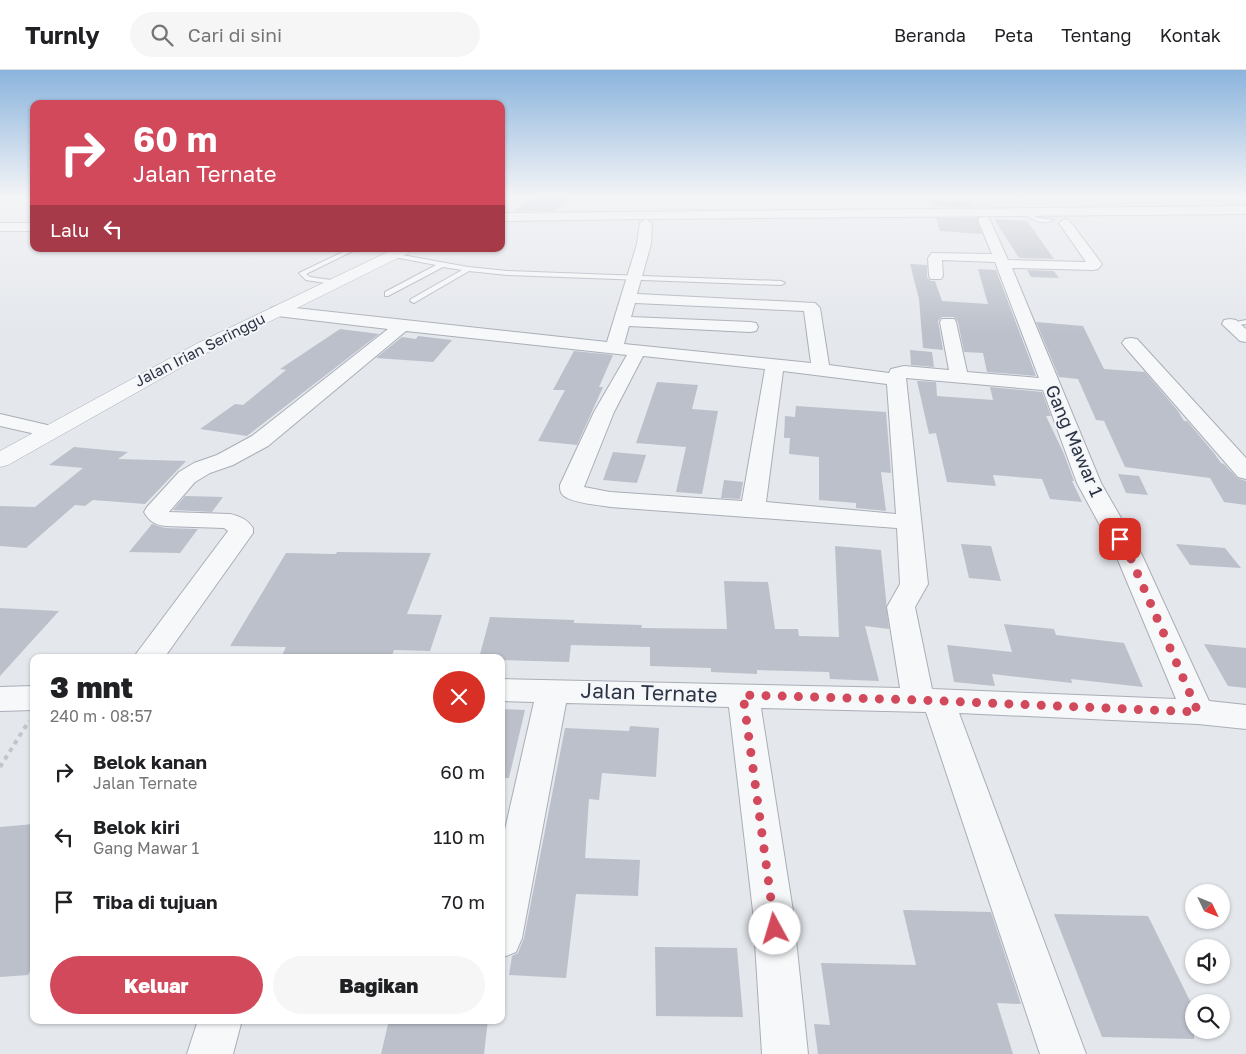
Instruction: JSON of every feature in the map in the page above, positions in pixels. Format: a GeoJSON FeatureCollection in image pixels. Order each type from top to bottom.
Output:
{"type":"FeatureCollection","features":[{"type":"Feature","properties":{"kind":"street"},"geometry":{"type":"LineString","coordinates":[[614,348],[644,241]]}},
{"type":"Feature","properties":{"kind":"street","name":"Gang Mawar 1"},"geometry":{"type":"LineString","coordinates":[[993,241],[1089,483],[1128,552],[1198,712]]}},
{"type":"Feature","properties":{"kind":"street"},"geometry":{"type":"LineString","coordinates":[[936,276],[935,258],[937,256],[1093,266],[1095,264],[1078,241]]}},
{"type":"Feature","properties":{"kind":"street","name":"Jalan Irian Seringgu"},"geometry":{"type":"LineString","coordinates":[[0,460],[49,431],[204,347],[398,252]]}},
{"type":"Feature","properties":{"kind":"street"},"geometry":{"type":"LineString","coordinates":[[628,298],[803,305],[812,308],[821,370]]}},
{"type":"Feature","properties":{"kind":"street"},"geometry":{"type":"LineString","coordinates":[[746,303],[750,327],[765,364],[753,508]]}},
{"type":"Feature","properties":{"kind":"street"},"geometry":{"type":"LineString","coordinates":[[277,311],[402,327],[638,350],[896,379]]}},
{"type":"Feature","properties":{"kind":"street"},"geometry":{"type":"LineString","coordinates":[[621,321],[750,327]]}},
{"type":"Feature","properties":{"kind":"street"},"geometry":{"type":"LineString","coordinates":[[948,322],[959,376]]}},
{"type":"Feature","properties":{"kind":"street"},"geometry":{"type":"LineString","coordinates":[[1238,323],[1246,337]]}},
{"type":"Feature","properties":{"kind":"street"},"geometry":{"type":"LineString","coordinates":[[151,654],[240,533],[240,528],[230,521],[164,519],[156,515],[156,512],[187,477],[202,468],[225,460],[260,442],[402,327]]}},
{"type":"Feature","properties":{"kind":"street"},"geometry":{"type":"LineString","coordinates":[[1131,343],[1246,472]]}},
{"type":"Feature","properties":{"kind":"street"},"geometry":{"type":"LineString","coordinates":[[638,350],[588,444],[572,485],[572,491],[584,495],[624,500],[753,508],[908,522]]}},
{"type":"Feature","properties":{"kind":"street"},"geometry":{"type":"LineString","coordinates":[[1049,385],[904,372],[898,373],[896,379],[914,584],[901,607],[928,700],[1063,1054]]}},
{"type":"Feature","properties":{"kind":"street"},"geometry":{"type":"LineString","coordinates":[[0,420],[49,431]]}},
{"type":"Feature","properties":{"kind":"street","name":"Jalan Ternate"},"geometry":{"type":"LineString","coordinates":[[505,690],[928,700],[1198,712],[1246,717]]}},
{"type":"Feature","properties":{"kind":"street"},"geometry":{"type":"LineString","coordinates":[[505,919],[553,690]]}},
{"type":"Feature","properties":{"kind":"street"},"geometry":{"type":"LineString","coordinates":[[743,695],[774,911],[785,1054]]}},
{"type":"Feature","properties":{"kind":"street"},"geometry":{"type":"LineString","coordinates":[[0,699],[30,698]]}},
{"type":"Feature","properties":{"kind":"street"},"geometry":{"type":"LineString","coordinates":[[210,1054],[219,1024]]}},
{"type":"Feature","properties":{"kind":"lane"},"geometry":{"type":"LineString","coordinates":[[335,283],[308,278],[302,273],[348,252]]}},
{"type":"Feature","properties":{"kind":"lane"},"geometry":{"type":"LineString","coordinates":[[398,252],[468,269],[507,273],[781,283]]}},
{"type":"Feature","properties":{"kind":"lane"},"geometry":{"type":"LineString","coordinates":[[388,294],[443,264]]}},
{"type":"Feature","properties":{"kind":"lane"},"geometry":{"type":"LineString","coordinates":[[414,302],[468,269]]}},
{"type":"Feature","properties":{"kind":"path"},"geometry":{"type":"LineString","coordinates":[[0,768],[30,720]]}},
{"type":"Feature","properties":{"kind":"building"},"geometry":{"type":"Polygon","coordinates":[[[1008,241],[1041,241],[1054,259],[1019,258],[1008,241]]]}},
{"type":"Feature","properties":{"kind":"building"},"geometry":{"type":"Polygon","coordinates":[[[910,264],[927,265],[927,277],[931,281],[935,281],[942,301],[988,304],[978,269],[996,270],[1036,376],[987,372],[983,353],[964,352],[958,322],[954,317],[942,317],[938,321],[943,350],[923,348],[919,299],[910,264]]]}},
{"type":"Feature","properties":{"kind":"building"},"geometry":{"type":"Polygon","coordinates":[[[1027,270],[1054,271],[1059,278],[1031,277],[1027,270]]]}},
{"type":"Feature","properties":{"kind":"building"},"geometry":{"type":"Polygon","coordinates":[[[1036,322],[1083,326],[1104,369],[1145,372],[1221,463],[1237,478],[1246,481],[1246,505],[1224,502],[1210,478],[1125,467],[1104,421],[1096,420],[1078,379],[1059,377],[1036,322]]]}},
{"type":"Feature","properties":{"kind":"building"},"geometry":{"type":"Polygon","coordinates":[[[340,329],[379,334],[247,436],[200,429],[235,404],[243,405],[286,370],[280,369],[340,329]]]}},
{"type":"Feature","properties":{"kind":"building"},"geometry":{"type":"Polygon","coordinates":[[[418,336],[452,340],[433,362],[376,358],[402,337],[416,339],[418,336]]]}},
{"type":"Feature","properties":{"kind":"building"},"geometry":{"type":"Polygon","coordinates":[[[910,350],[932,352],[934,367],[911,365],[910,350]]]}},
{"type":"Feature","properties":{"kind":"building"},"geometry":{"type":"Polygon","coordinates":[[[574,351],[613,355],[599,387],[603,387],[577,445],[538,441],[565,390],[553,390],[574,351]]]}},
{"type":"Feature","properties":{"kind":"building"},"geometry":{"type":"Polygon","coordinates":[[[917,381],[936,382],[937,396],[993,400],[990,387],[1042,392],[1051,416],[1046,416],[1064,454],[1074,481],[1072,481],[1082,502],[1050,499],[1042,479],[993,475],[996,486],[947,482],[936,433],[929,434],[917,381]]]}},
{"type":"Feature","properties":{"kind":"building"},"geometry":{"type":"Polygon","coordinates":[[[657,382],[698,385],[692,409],[718,411],[702,494],[676,492],[686,447],[636,443],[657,382]]]}},
{"type":"Feature","properties":{"kind":"building"},"geometry":{"type":"Polygon","coordinates":[[[796,406],[886,412],[891,473],[881,472],[886,511],[856,508],[856,503],[819,500],[819,457],[789,454],[790,438],[784,438],[785,416],[795,417],[796,406]]]}},
{"type":"Feature","properties":{"kind":"building"},"geometry":{"type":"Polygon","coordinates":[[[74,447],[128,452],[118,459],[186,461],[145,504],[93,500],[85,506],[75,505],[26,548],[0,546],[0,506],[35,507],[83,468],[49,465],[74,447]]]}},
{"type":"Feature","properties":{"kind":"building"},"geometry":{"type":"Polygon","coordinates":[[[613,452],[646,455],[637,483],[603,480],[613,452]]]}},
{"type":"Feature","properties":{"kind":"building"},"geometry":{"type":"Polygon","coordinates":[[[1118,474],[1139,476],[1148,495],[1126,493],[1118,474]]]}},
{"type":"Feature","properties":{"kind":"building"},"geometry":{"type":"Polygon","coordinates":[[[724,480],[743,482],[740,499],[721,498],[724,480]]]}},
{"type":"Feature","properties":{"kind":"building"},"geometry":{"type":"Polygon","coordinates":[[[185,496],[223,497],[212,512],[173,510],[185,496]]]}},
{"type":"Feature","properties":{"kind":"building"},"geometry":{"type":"Polygon","coordinates":[[[152,524],[165,528],[198,529],[180,553],[129,552],[152,524]]]}},
{"type":"Feature","properties":{"kind":"building"},"geometry":{"type":"Polygon","coordinates":[[[961,544],[991,546],[1001,581],[969,578],[961,544]]]}},
{"type":"Feature","properties":{"kind":"building"},"geometry":{"type":"Polygon","coordinates":[[[1176,544],[1225,548],[1241,568],[1190,565],[1176,544]]]}},
{"type":"Feature","properties":{"kind":"building"},"geometry":{"type":"Polygon","coordinates":[[[835,546],[881,550],[889,629],[865,626],[879,681],[830,679],[829,672],[757,670],[757,674],[711,672],[711,668],[650,666],[650,647],[571,645],[569,662],[505,660],[505,654],[480,654],[490,617],[574,620],[574,623],[642,625],[641,628],[727,629],[724,581],[768,582],[775,629],[798,629],[799,636],[839,637],[835,546]]]}},
{"type":"Feature","properties":{"kind":"building"},"geometry":{"type":"Polygon","coordinates":[[[337,552],[431,553],[407,614],[442,615],[430,651],[394,650],[392,654],[283,654],[286,647],[230,646],[286,553],[336,554],[337,552]]]}},
{"type":"Feature","properties":{"kind":"building"},"geometry":{"type":"Polygon","coordinates":[[[0,608],[59,611],[0,676],[0,608]]]}},
{"type":"Feature","properties":{"kind":"building"},"geometry":{"type":"Polygon","coordinates":[[[1004,624],[1054,629],[1056,635],[1124,643],[1143,687],[1071,679],[1072,683],[992,674],[995,686],[954,682],[947,645],[1012,652],[1004,624]]]}},
{"type":"Feature","properties":{"kind":"building"},"geometry":{"type":"Polygon","coordinates":[[[1204,644],[1246,648],[1246,688],[1228,686],[1204,644]]]}},
{"type":"Feature","properties":{"kind":"building"},"geometry":{"type":"Polygon","coordinates":[[[505,709],[525,710],[509,778],[505,778],[505,709]]]}},
{"type":"Feature","properties":{"kind":"building"},"geometry":{"type":"Polygon","coordinates":[[[630,726],[659,728],[656,777],[602,773],[599,800],[589,799],[585,858],[640,860],[638,896],[576,894],[566,978],[509,975],[512,956],[518,953],[524,938],[565,728],[629,731],[630,726]]]}},
{"type":"Feature","properties":{"kind":"building"},"geometry":{"type":"Polygon","coordinates":[[[30,824],[30,971],[28,975],[0,977],[0,827],[30,824]]]}},
{"type":"Feature","properties":{"kind":"building"},"geometry":{"type":"Polygon","coordinates":[[[903,910],[991,912],[1021,1004],[997,1003],[1013,1054],[818,1054],[814,1024],[830,1025],[821,963],[916,965],[903,910]]]}},
{"type":"Feature","properties":{"kind":"building"},"geometry":{"type":"Polygon","coordinates":[[[1054,914],[1148,916],[1187,994],[1185,994],[1185,1039],[1102,1037],[1054,914]]]}},
{"type":"Feature","properties":{"kind":"building"},"geometry":{"type":"Polygon","coordinates":[[[655,947],[737,948],[743,1017],[656,1016],[655,947]]]}},
{"type":"Feature","properties":{"kind":"building"},"geometry":{"type":"Polygon","coordinates":[[[388,1024],[488,1024],[484,1054],[381,1054],[388,1024]]]}},
{"type":"Feature","properties":{"kind":"route"},"geometry":{"type":"LineString","coordinates":[[775,929],[743,695],[918,700],[1198,712],[1128,552],[1120,539]]}}]}
